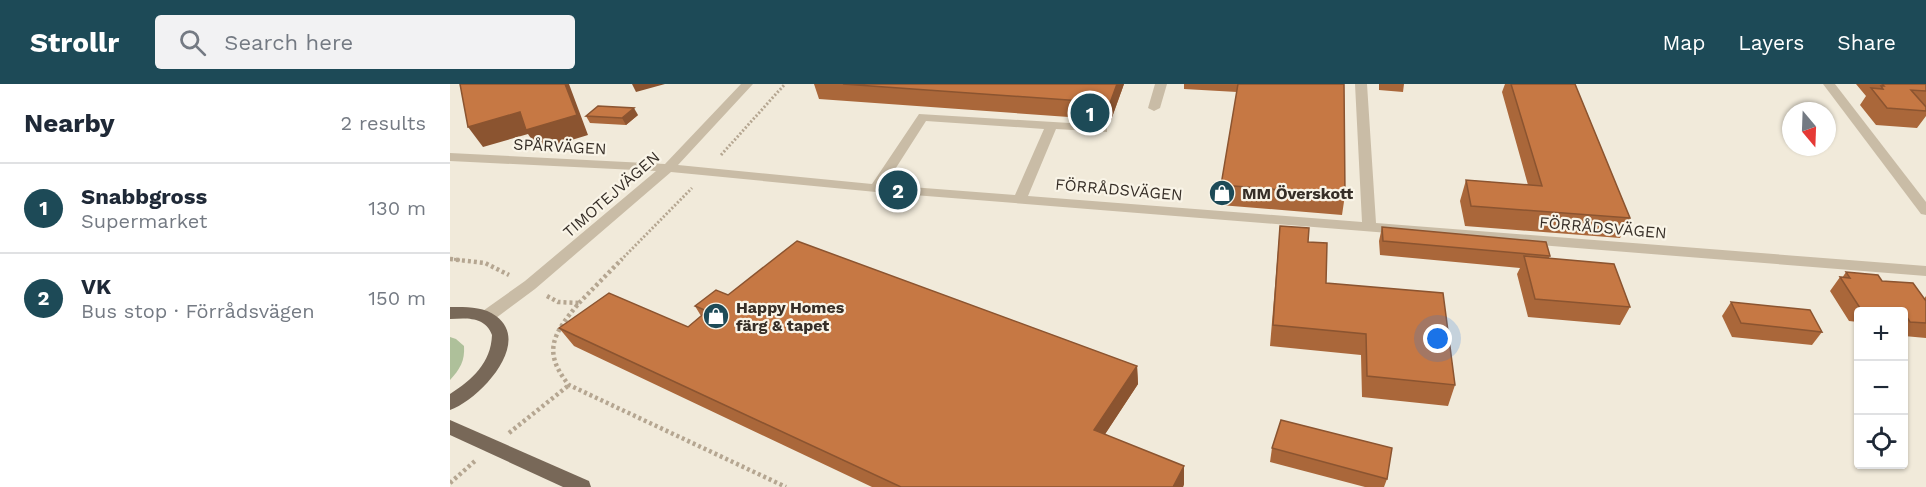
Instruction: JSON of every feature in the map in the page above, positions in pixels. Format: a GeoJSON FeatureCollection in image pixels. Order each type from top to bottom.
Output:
{"type":"FeatureCollection","features":[{"type":"Feature","properties":{"kind":"main road"},"geometry":{"type":"LineString","coordinates":[[450,313],[476,314],[486,317],[495,324],[501,340],[494,363],[479,382],[450,403]]}},
{"type":"Feature","properties":{"kind":"main road"},"geometry":{"type":"LineString","coordinates":[[450,427],[582,487]]}},
{"type":"Feature","properties":{"kind":"street","name":"TIMOTEJVÄGEN"},"geometry":{"type":"LineString","coordinates":[[486,317],[530,285],[668,168],[747,84]]}},
{"type":"Feature","properties":{"kind":"street"},"geometry":{"type":"LineString","coordinates":[[1154,108],[1161,84]]}},
{"type":"Feature","properties":{"kind":"street"},"geometry":{"type":"LineString","coordinates":[[1361,84],[1369,227]]}},
{"type":"Feature","properties":{"kind":"street"},"geometry":{"type":"LineString","coordinates":[[1829,84],[1926,211]]}},
{"type":"Feature","properties":{"kind":"street"},"geometry":{"type":"LineString","coordinates":[[876,188],[923,117],[1103,129]]}},
{"type":"Feature","properties":{"kind":"street"},"geometry":{"type":"LineString","coordinates":[[1020,199],[1051,126]]}},
{"type":"Feature","properties":{"kind":"street","name":"SPÅRVÄGEN"},"geometry":{"type":"LineString","coordinates":[[450,157],[668,168]]}},
{"type":"Feature","properties":{"kind":"street","name":"FÖRRÅDSVÄGEN"},"geometry":{"type":"LineString","coordinates":[[668,168],[876,188],[1926,271]]}},
{"type":"Feature","properties":{"kind":"path"},"geometry":{"type":"LineString","coordinates":[[785,84],[669,213],[579,303],[566,319],[557,337],[552,356],[561,375],[569,385],[786,487]]}},
{"type":"Feature","properties":{"kind":"path"},"geometry":{"type":"LineString","coordinates":[[450,259],[485,263],[530,285],[558,302],[579,303]]}},
{"type":"Feature","properties":{"kind":"green space"},"geometry":{"type":"Polygon","coordinates":[[[450,337],[464,346],[464,356],[457,372],[450,380],[450,337]]]}},
{"type":"Feature","properties":{"kind":"building"},"geometry":{"type":"Polygon","coordinates":[[[460,84],[565,84],[577,115],[526,130],[520,112],[468,127],[460,84]]]}},
{"type":"Feature","properties":{"kind":"building"},"geometry":{"type":"Polygon","coordinates":[[[843,84],[1117,84],[1110,103],[843,84]]]}},
{"type":"Feature","properties":{"kind":"building"},"geometry":{"type":"Polygon","coordinates":[[[1238,84],[1344,84],[1345,195],[1221,185],[1238,84]]]}},
{"type":"Feature","properties":{"kind":"building"},"geometry":{"type":"Polygon","coordinates":[[[1511,84],[1575,84],[1630,218],[1471,206],[1466,180],[1542,186],[1511,84]]]}},
{"type":"Feature","properties":{"kind":"building"},"geometry":{"type":"Polygon","coordinates":[[[1882,84],[1926,84],[1926,91],[1911,90],[1926,107],[1926,111],[1887,108],[1871,88],[1883,89],[1882,84]]]}},
{"type":"Feature","properties":{"kind":"building"},"geometry":{"type":"Polygon","coordinates":[[[598,106],[634,108],[622,118],[586,116],[598,106]]]}},
{"type":"Feature","properties":{"kind":"building"},"geometry":{"type":"Polygon","coordinates":[[[1280,226],[1309,228],[1308,242],[1327,243],[1326,283],[1443,293],[1455,385],[1367,376],[1366,334],[1273,325],[1280,226]]]}},
{"type":"Feature","properties":{"kind":"building"},"geometry":{"type":"Polygon","coordinates":[[[1382,227],[1546,242],[1550,256],[1383,241],[1382,227]]]}},
{"type":"Feature","properties":{"kind":"building"},"geometry":{"type":"Polygon","coordinates":[[[797,241],[1137,366],[1094,430],[1184,466],[1173,487],[901,487],[559,328],[609,293],[688,327],[707,311],[695,306],[716,290],[728,295],[797,241]]]}},
{"type":"Feature","properties":{"kind":"building"},"geometry":{"type":"Polygon","coordinates":[[[1524,256],[1614,264],[1630,307],[1535,299],[1524,256]]]}},
{"type":"Feature","properties":{"kind":"building"},"geometry":{"type":"Polygon","coordinates":[[[1846,272],[1878,275],[1882,281],[1913,283],[1926,301],[1926,323],[1910,322],[1908,307],[1859,307],[1840,277],[1850,278],[1846,272]]]}},
{"type":"Feature","properties":{"kind":"building"},"geometry":{"type":"Polygon","coordinates":[[[1731,302],[1810,310],[1822,332],[1741,323],[1731,302]]]}},
{"type":"Feature","properties":{"kind":"building"},"geometry":{"type":"Polygon","coordinates":[[[1281,420],[1392,448],[1387,479],[1272,448],[1281,420]]]}},
{"type":"Feature","properties":{"kind":"place","name":"Snabbgross"},"geometry":{"type":"Point","coordinates":[1090,113]}},
{"type":"Feature","properties":{"kind":"place","name":"VK"},"geometry":{"type":"Point","coordinates":[898,190]}},
{"type":"Feature","properties":{"kind":"place","name":"MM Överskott"},"geometry":{"type":"Point","coordinates":[1222,193]}},
{"type":"Feature","properties":{"kind":"place","name":"Happy Homes färg & tapet"},"geometry":{"type":"Point","coordinates":[716,316]}}]}
